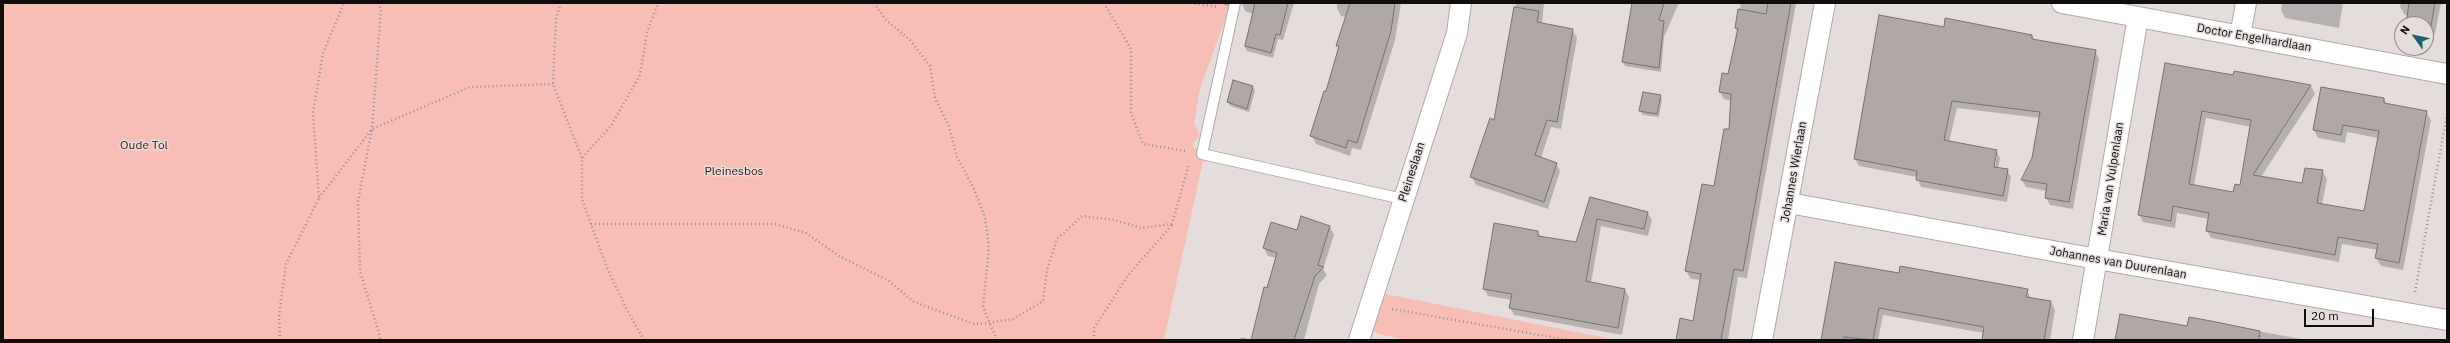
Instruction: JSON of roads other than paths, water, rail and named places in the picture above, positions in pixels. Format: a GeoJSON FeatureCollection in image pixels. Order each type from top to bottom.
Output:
{"type":"FeatureCollection","features":[{"type":"Feature","properties":{"kind":"street","name":"Pleineslaan"},"geometry":{"type":"LineString","coordinates":[[1359,340],[1456,33],[1461,3]]}},
{"type":"Feature","properties":{"kind":"street","name":"Johannes Wierlaan"},"geometry":{"type":"LineString","coordinates":[[1762,340],[1789,203],[1825,3]]}},
{"type":"Feature","properties":{"kind":"street","name":"Doctor Engelhardlaan"},"geometry":{"type":"LineString","coordinates":[[2062,3],[2447,74]]}},
{"type":"Feature","properties":{"kind":"street"},"geometry":{"type":"LineString","coordinates":[[2240,36],[2246,3]]}},
{"type":"Feature","properties":{"kind":"street","name":"Maria van Vulpenlaan"},"geometry":{"type":"LineString","coordinates":[[2083,340],[2138,17]]}},
{"type":"Feature","properties":{"kind":"street","name":"Johannes van Duurenlaan"},"geometry":{"type":"LineString","coordinates":[[1789,203],[2097,260],[2447,320]]}},
{"type":"Feature","properties":{"kind":"lane"},"geometry":{"type":"LineString","coordinates":[[1234,6],[1197,153],[1403,199]]}},
{"type":"Feature","properties":{"kind":"park label","name":"Oude Tol"},"geometry":{"type":"Point","coordinates":[144,146]}},
{"type":"Feature","properties":{"kind":"park label","name":"Pleinesbos"},"geometry":{"type":"Point","coordinates":[734,172]}}]}
